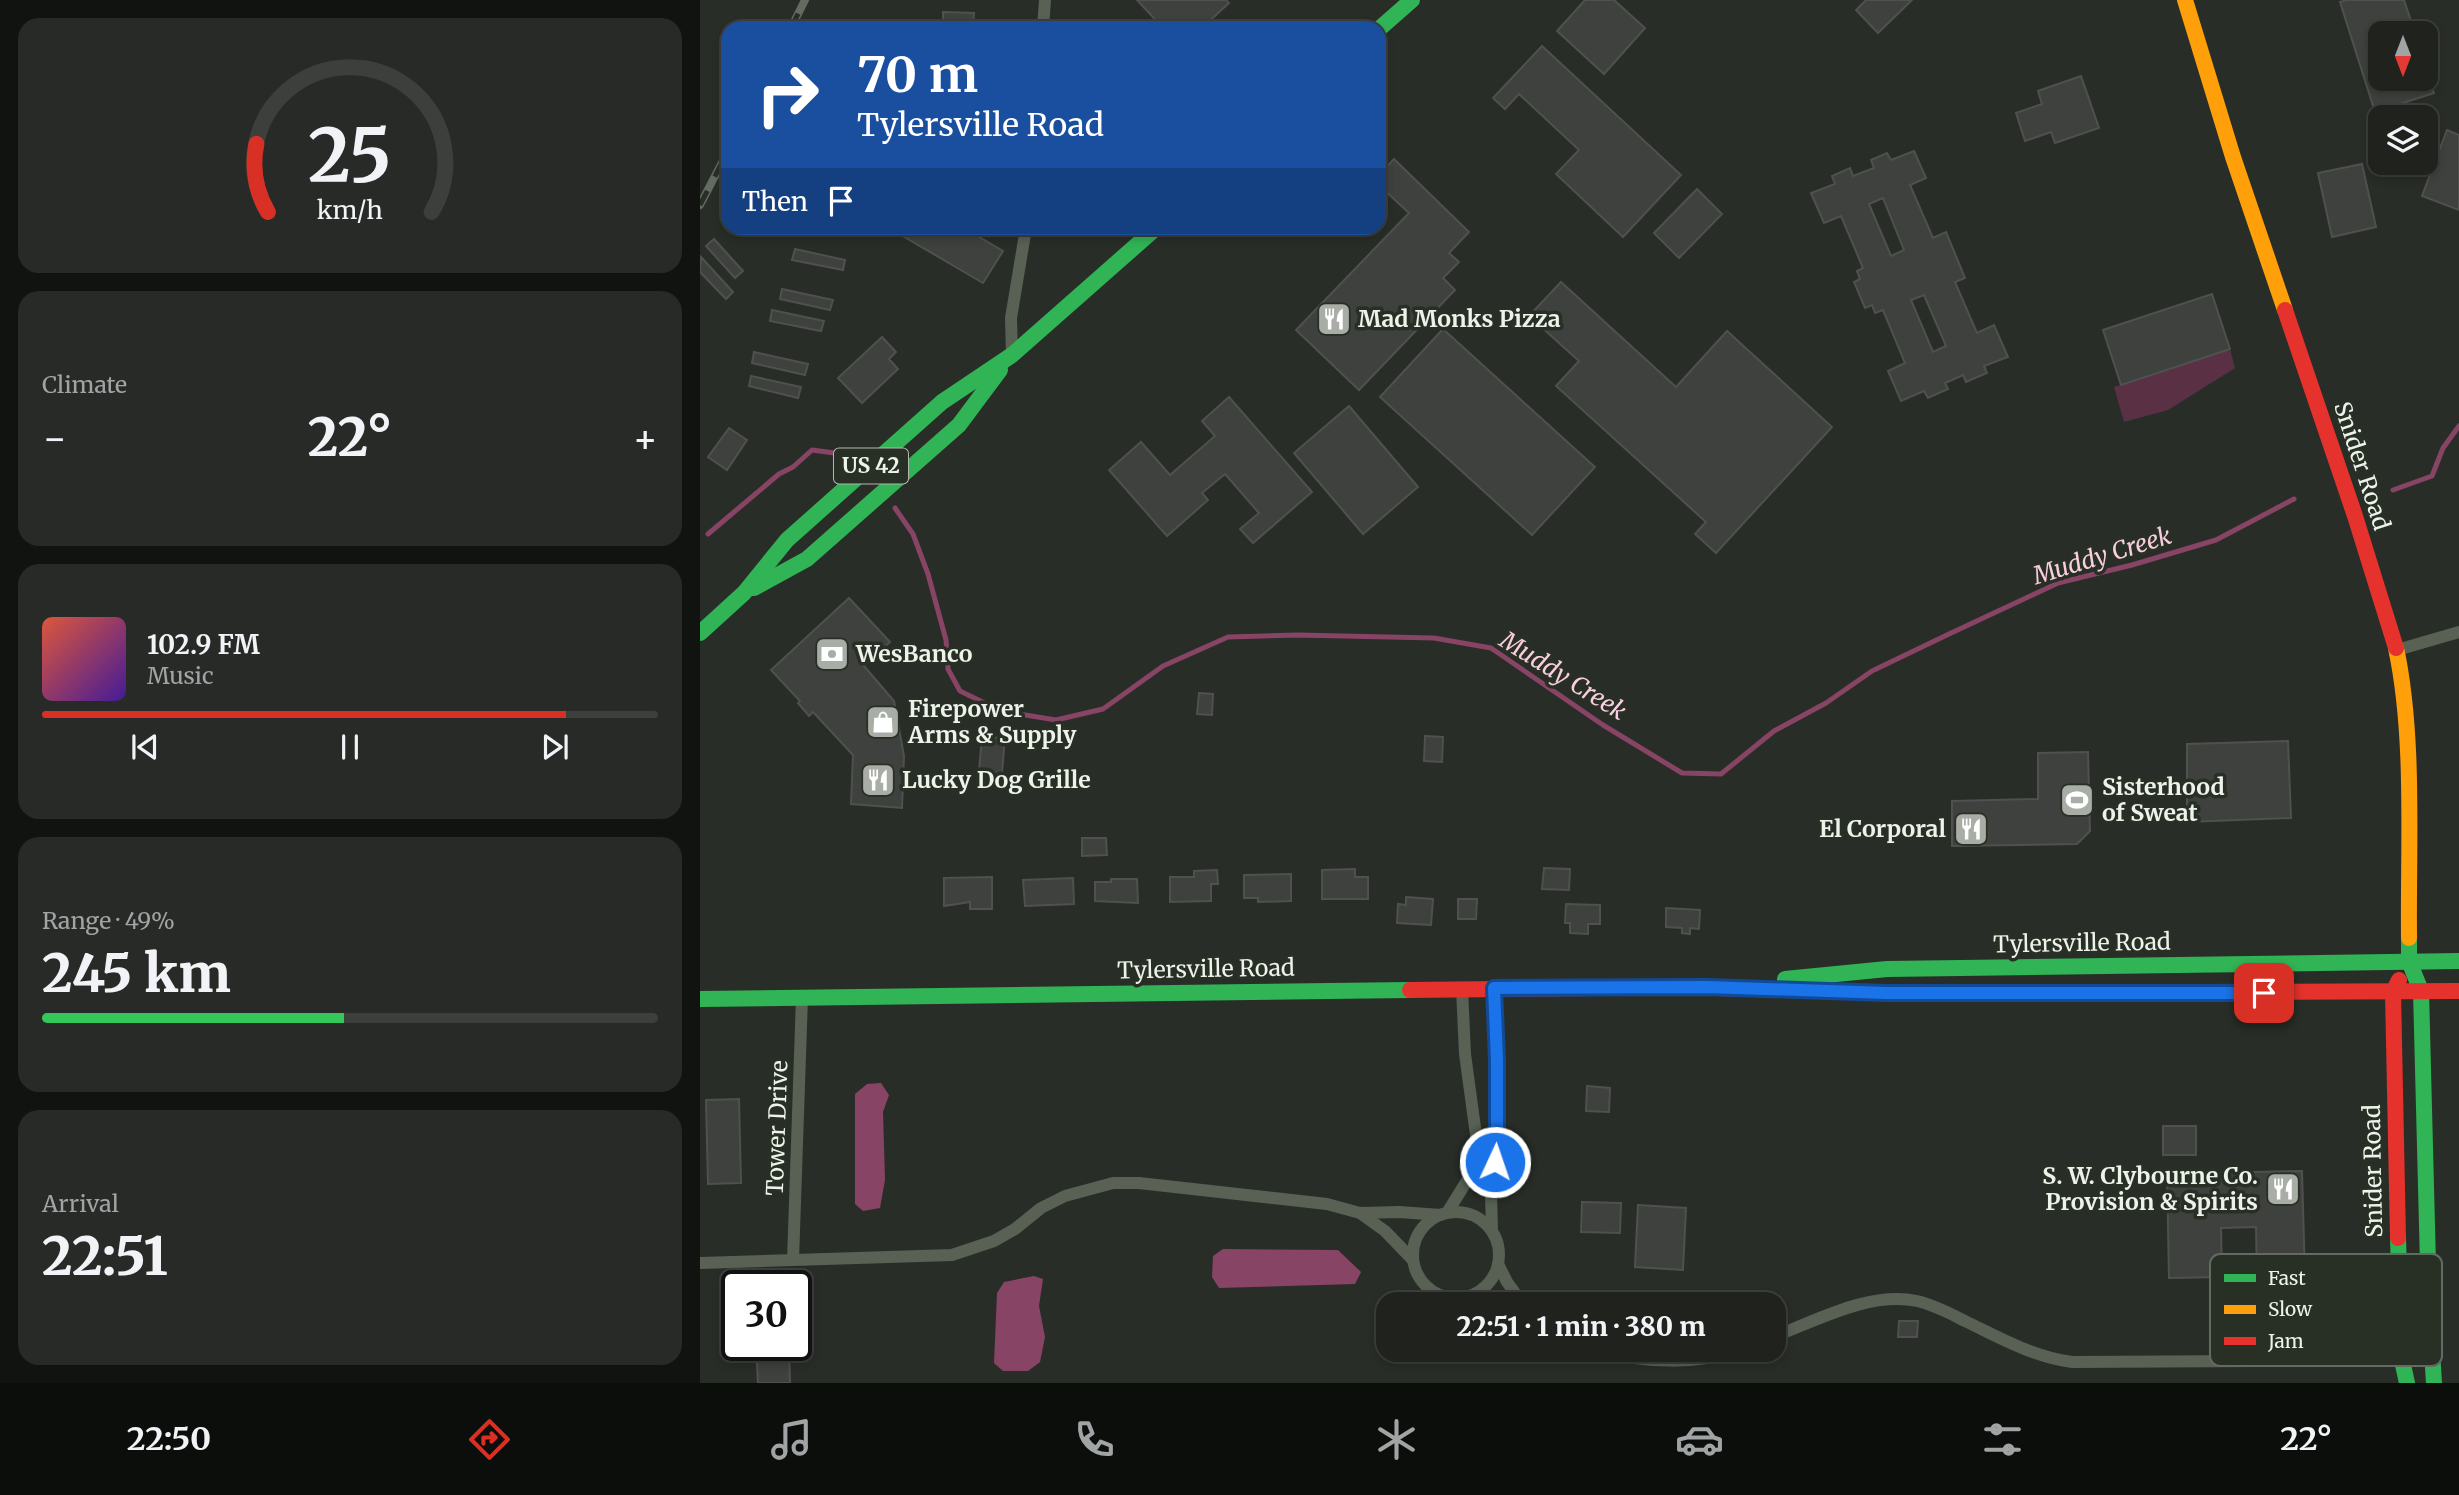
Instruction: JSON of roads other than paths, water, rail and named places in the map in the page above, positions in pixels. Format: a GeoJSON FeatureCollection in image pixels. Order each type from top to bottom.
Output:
{"type":"FeatureCollection","features":[{"type":"Feature","properties":{"kind":"main road"},"geometry":{"type":"LineString","coordinates":[[1386,23],[1412,0]]}},
{"type":"Feature","properties":{"kind":"main road","name":"Snider Road"},"geometry":{"type":"LineString","coordinates":[[2185,0],[2233,157],[2355,516],[2397,650],[2408,764],[2409,961],[2421,992],[2428,1254]]}},
{"type":"Feature","properties":{"kind":"main road","name":"US 42"},"geometry":{"type":"LineString","coordinates":[[700,633],[744,593],[787,540],[942,402],[1012,355],[1148,235]]}},
{"type":"Feature","properties":{"kind":"main road","name":"US 42"},"geometry":{"type":"LineString","coordinates":[[744,593],[807,559],[952,431],[1012,355]]}},
{"type":"Feature","properties":{"kind":"main road","name":"Snider Road"},"geometry":{"type":"LineString","coordinates":[[2398,1254],[2393,992],[2409,961]]}},
{"type":"Feature","properties":{"kind":"main road","name":"Tylersville Road"},"geometry":{"type":"LineString","coordinates":[[1707,987],[1887,970],[2459,961]]}},
{"type":"Feature","properties":{"kind":"main road","name":"Tylersville Road"},"geometry":{"type":"LineString","coordinates":[[702,1001],[802,997],[1494,988],[1707,987],[1887,993],[2459,991]]}},
{"type":"Feature","properties":{"kind":"street"},"geometry":{"type":"LineString","coordinates":[[1044,21],[1045,0]]}},
{"type":"Feature","properties":{"kind":"street"},"geometry":{"type":"LineString","coordinates":[[1012,355],[1011,318],[1025,235]]}},
{"type":"Feature","properties":{"kind":"street"},"geometry":{"type":"LineString","coordinates":[[2397,650],[2459,632]]}},
{"type":"Feature","properties":{"kind":"street"},"geometry":{"type":"LineString","coordinates":[[1476,1292],[1488,1284],[1498,1264],[1499,1253],[1492,1231],[1491,1193],[1497,1147],[1494,988]]}},
{"type":"Feature","properties":{"kind":"street"},"geometry":{"type":"LineString","coordinates":[[1413,1261],[1414,1246],[1419,1233],[1428,1222],[1444,1214],[1468,1179],[1474,1158],[1476,1135],[1465,1054],[1462,989]]}},
{"type":"Feature","properties":{"kind":"street","name":"Tower Drive"},"geometry":{"type":"LineString","coordinates":[[793,1261],[802,997]]}},
{"type":"Feature","properties":{"kind":"street"},"geometry":{"type":"LineString","coordinates":[[700,1262],[952,1255],[995,1241],[1041,1208],[1065,1196],[1113,1183],[1139,1183],[1327,1205],[1360,1213],[1460,1213],[1473,1216],[1492,1231]]}},
{"type":"Feature","properties":{"kind":"street"},"geometry":{"type":"LineString","coordinates":[[1360,1213],[1385,1231],[1413,1261],[1424,1283],[1433,1292]]}},
{"type":"Feature","properties":{"kind":"street"},"geometry":{"type":"LineString","coordinates":[[1498,1264],[1514,1292]]}},
{"type":"Feature","properties":{"kind":"street"},"geometry":{"type":"LineString","coordinates":[[1786,1333],[1858,1305],[1915,1301],[1936,1307],[2047,1359],[2072,1363],[2210,1361]]}},
{"type":"Feature","properties":{"kind":"waterway","name":"Muddy Creek"},"geometry":{"type":"LineString","coordinates":[[2393,490],[2432,476],[2443,448],[2459,426]]}},
{"type":"Feature","properties":{"kind":"waterway","name":"Muddy Creek"},"geometry":{"type":"LineString","coordinates":[[708,534],[812,450],[842,454]]}},
{"type":"Feature","properties":{"kind":"waterway","name":"Muddy Creek"},"geometry":{"type":"LineString","coordinates":[[895,508],[913,534],[928,574],[946,640],[948,669],[960,691],[1001,711],[1056,720],[1103,709],[1163,666],[1228,637],[1297,635],[1434,638],[1491,648],[1603,725],[1682,773],[1721,774],[1774,731],[1826,703],[1872,671],[1949,634],[2058,583],[2216,540],[2294,499]]}},
{"type":"Feature","properties":{"kind":"railway"},"geometry":{"type":"LineString","coordinates":[[794,21],[805,0]]}},
{"type":"Feature","properties":{"kind":"railway"},"geometry":{"type":"LineString","coordinates":[[700,205],[721,164]]}},
{"type":"Feature","properties":{"kind":"place","name":"Mad Monks Pizza"},"geometry":{"type":"Point","coordinates":[1334,319]}},
{"type":"Feature","properties":{"kind":"place","name":"WesBanco"},"geometry":{"type":"Point","coordinates":[832,654]}},
{"type":"Feature","properties":{"kind":"place","name":"Firepower Arms & Supply"},"geometry":{"type":"Point","coordinates":[883,722]}},
{"type":"Feature","properties":{"kind":"place","name":"Lucky Dog Grille"},"geometry":{"type":"Point","coordinates":[878,780]}},
{"type":"Feature","properties":{"kind":"place","name":"Sisterhood of Sweat"},"geometry":{"type":"Point","coordinates":[2077,800]}},
{"type":"Feature","properties":{"kind":"place","name":"El Corporal"},"geometry":{"type":"Point","coordinates":[1971,829]}},
{"type":"Feature","properties":{"kind":"place","name":"S. W. Clybourne Co. Provision & Spirits"},"geometry":{"type":"Point","coordinates":[2283,1189]}}]}
